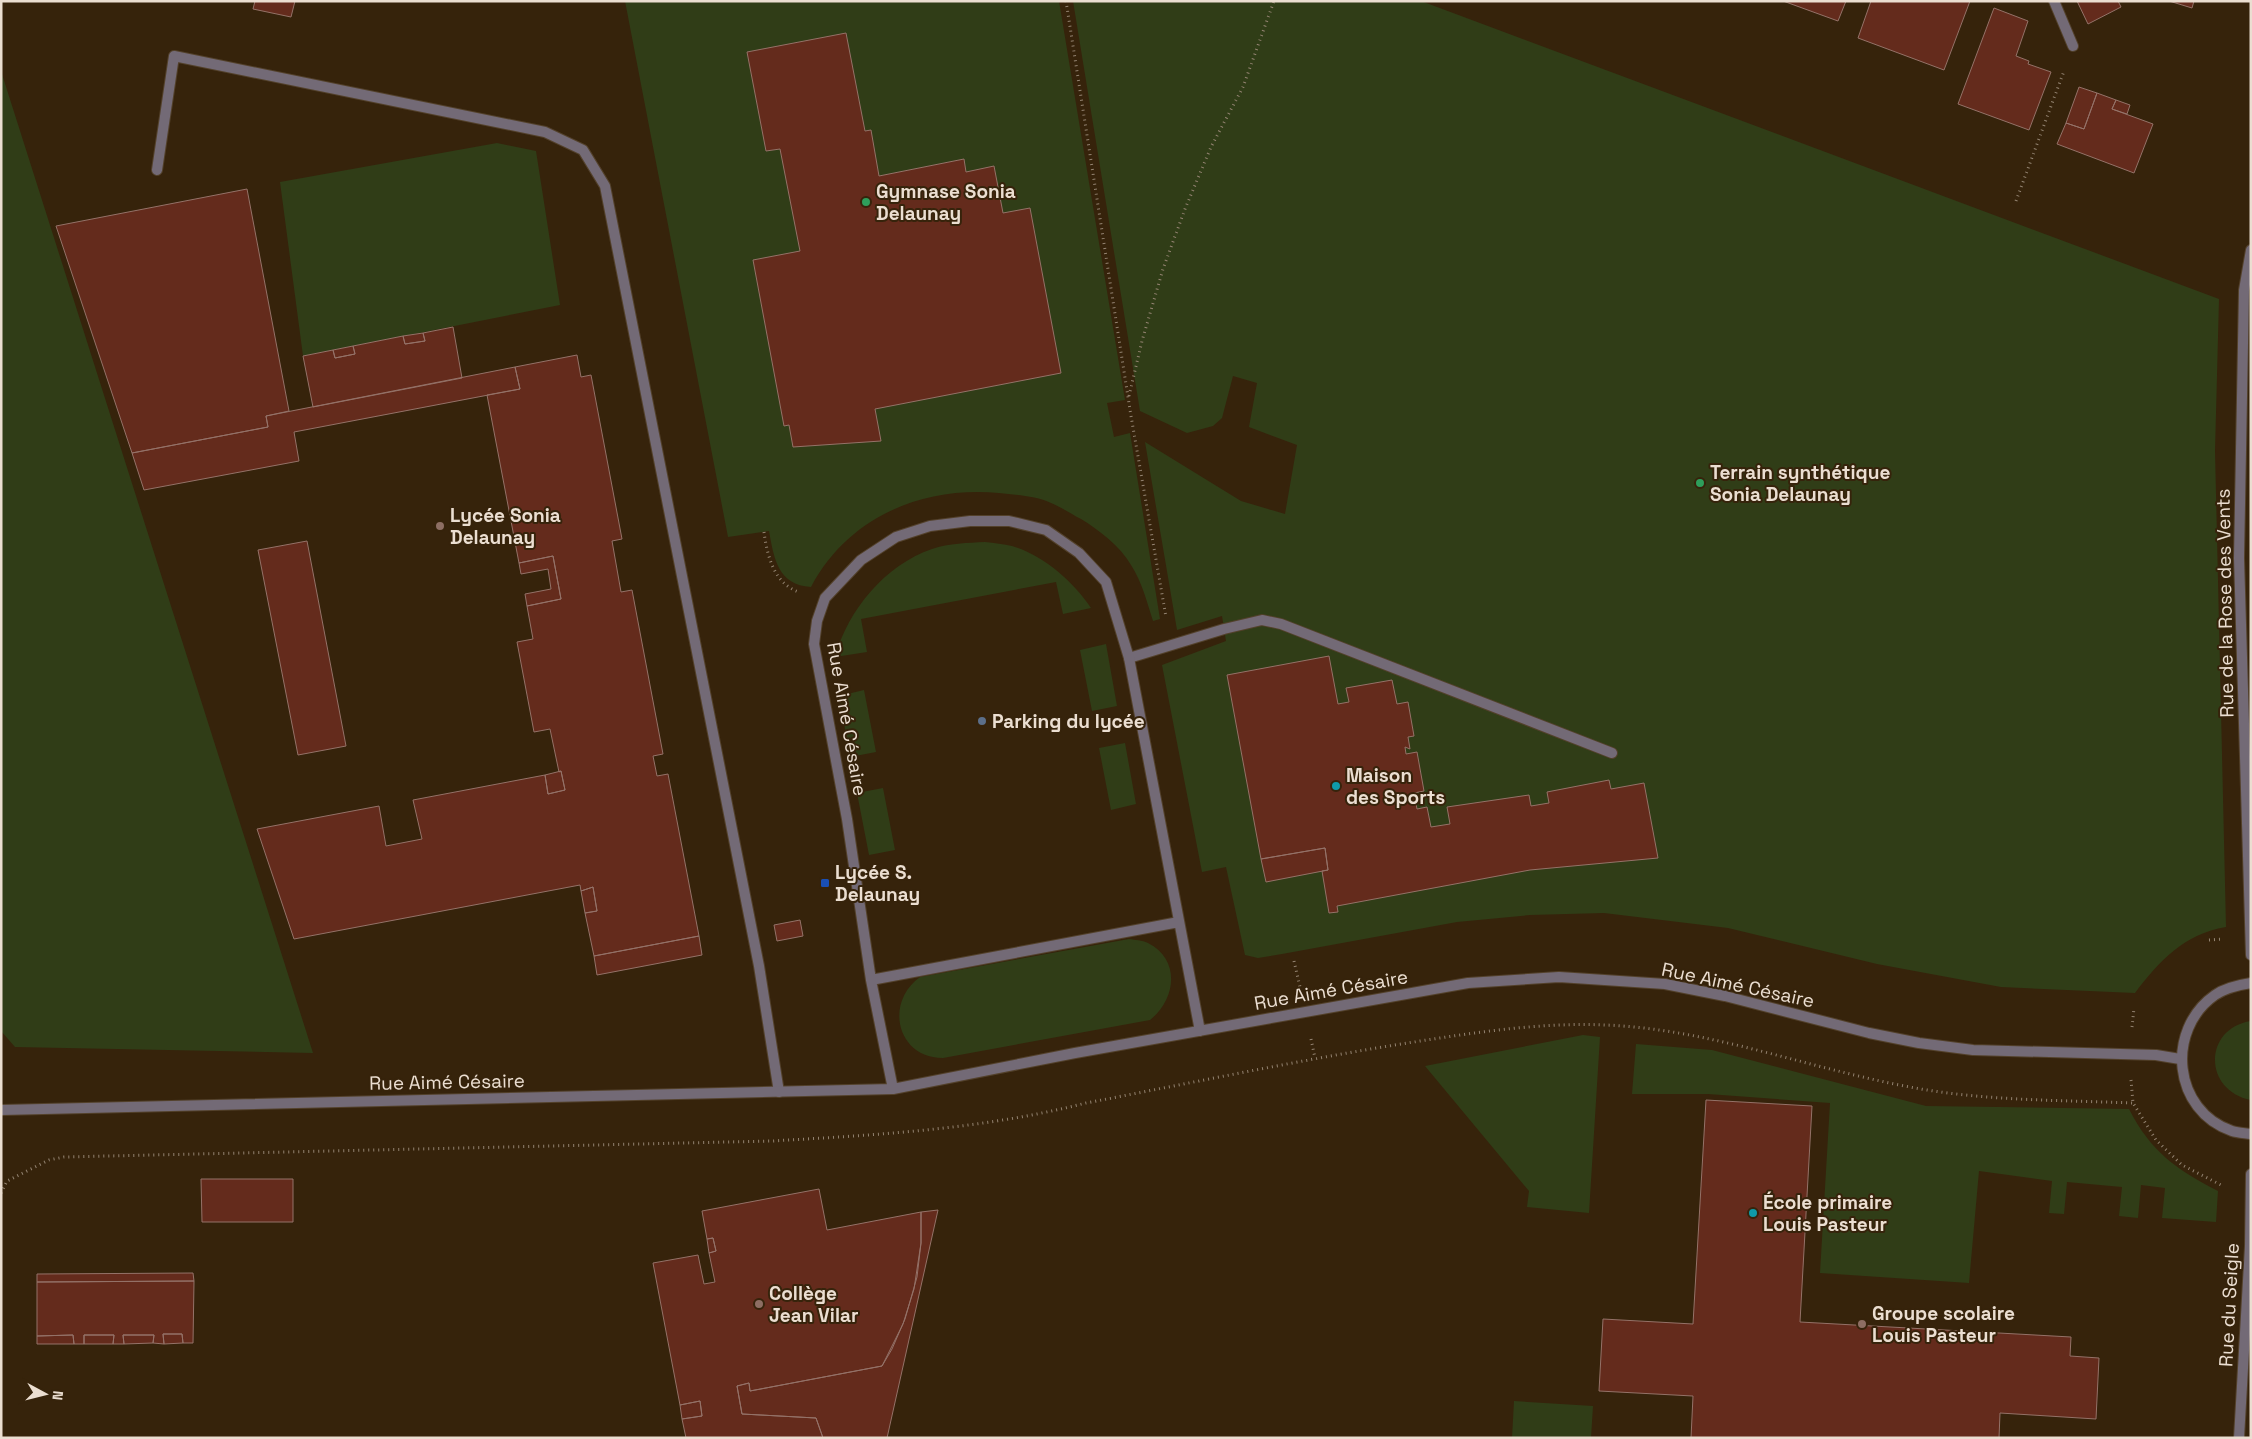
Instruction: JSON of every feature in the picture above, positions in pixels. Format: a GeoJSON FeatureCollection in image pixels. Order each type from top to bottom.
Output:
{"type":"FeatureCollection","features":[{"type":"Feature","properties":{"kind":"street"},"geometry":{"type":"LineString","coordinates":[[2054,1],[2073,46]]}},
{"type":"Feature","properties":{"kind":"street"},"geometry":{"type":"LineString","coordinates":[[157,170],[174,56],[545,132],[583,150],[605,186],[759,966],[779,1092]]}},
{"type":"Feature","properties":{"kind":"street","name":"Rue de la Rose des Vents"},"geometry":{"type":"LineString","coordinates":[[2251,250],[2244,290],[2239,558],[2251,955]]}},
{"type":"Feature","properties":{"kind":"street","name":"Rue Aimé Césaire"},"geometry":{"type":"LineString","coordinates":[[893,1089],[871,980],[847,819],[814,644],[816,621],[825,598],[860,560],[896,537],[930,526],[970,521],[1009,521],[1046,530],[1079,553],[1106,582],[1129,658],[1200,1031]]}},
{"type":"Feature","properties":{"kind":"street"},"geometry":{"type":"LineString","coordinates":[[1129,658],[1262,620],[1281,624],[1612,753]]}},
{"type":"Feature","properties":{"kind":"street"},"geometry":{"type":"LineString","coordinates":[[871,980],[1179,922]]}},
{"type":"Feature","properties":{"kind":"street","name":"Rue Aimé Césaire"},"geometry":{"type":"LineString","coordinates":[[1,1110],[893,1089],[1468,983],[1559,977],[1665,984],[1724,996],[1869,1033],[1919,1043],[1973,1050],[2129,1054],[2180,1059]]}},
{"type":"Feature","properties":{"kind":"street"},"geometry":{"type":"LineString","coordinates":[[2251,983],[2234,986],[2216,994],[2201,1006],[2190,1022],[2183,1040],[2180,1059],[2184,1082],[2195,1103],[2211,1120],[2232,1131],[2251,1134]]}},
{"type":"Feature","properties":{"kind":"street","name":"Rue du Seigle"},"geometry":{"type":"LineString","coordinates":[[2239,1438],[2250,1246],[2251,1174]]}},
{"type":"Feature","properties":{"kind":"path"},"geometry":{"type":"LineString","coordinates":[[1066,1],[1128,399],[1170,645]]}},
{"type":"Feature","properties":{"kind":"path"},"geometry":{"type":"LineString","coordinates":[[1128,399],[1162,269],[1211,147],[1243,87],[1274,1]]}},
{"type":"Feature","properties":{"kind":"path"},"geometry":{"type":"LineString","coordinates":[[2016,201],[2073,46]]}},
{"type":"Feature","properties":{"kind":"path"},"geometry":{"type":"LineString","coordinates":[[2134,1008],[2129,1054],[2133,1103],[2156,1140],[2182,1166],[2224,1186],[2250,1187]]}},
{"type":"Feature","properties":{"kind":"path"},"geometry":{"type":"LineString","coordinates":[[1,1193],[7,1181],[49,1160],[64,1157],[772,1141],[871,1136],[1050,1112],[1086,1103],[1324,1056],[1524,1027],[1586,1025],[1633,1027],[1710,1038],[1911,1088],[1990,1097],[2133,1103]]}},
{"type":"Feature","properties":{"kind":"green space","name":"Gymnase Sonia Delaunay"},"geometry":{"type":"Polygon","coordinates":[[[625,1],[1059,1],[1125,400],[1107,403],[1114,437],[1130,433],[1160,619],[1153,621],[1144,592],[1135,572],[1115,545],[1102,533],[1081,519],[1055,505],[1032,497],[970,492],[942,495],[915,501],[890,511],[866,525],[845,542],[827,563],[811,587],[800,585],[785,576],[776,560],[769,531],[728,537],[625,1]]]}},
{"type":"Feature","properties":{"kind":"green space"},"geometry":{"type":"Polygon","coordinates":[[[1073,1],[1421,1],[2219,299],[2215,451],[2226,927],[2197,936],[2185,943],[2153,970],[2135,993],[2001,987],[1877,964],[1728,928],[1604,913],[1530,915],[1457,922],[1258,958],[1245,955],[1226,867],[1202,872],[1162,665],[1226,641],[1222,616],[1177,630],[1145,442],[1241,501],[1285,514],[1297,445],[1249,427],[1257,383],[1233,376],[1222,418],[1213,426],[1187,433],[1140,411],[1073,1]]]}},
{"type":"Feature","properties":{"kind":"green space"},"geometry":{"type":"Polygon","coordinates":[[[1,71],[313,1053],[15,1047],[1,1031],[1,71]]]}},
{"type":"Feature","properties":{"kind":"green space"},"geometry":{"type":"Polygon","coordinates":[[[497,143],[536,151],[560,305],[303,356],[280,182],[497,143]]]}},
{"type":"Feature","properties":{"kind":"green space"},"geometry":{"type":"Polygon","coordinates":[[[985,542],[1012,546],[1035,556],[1067,579],[1091,608],[1063,614],[1056,582],[861,619],[867,652],[835,657],[849,623],[859,606],[884,578],[899,566],[915,556],[938,547],[985,542]]]}},
{"type":"Feature","properties":{"kind":"green space"},"geometry":{"type":"Polygon","coordinates":[[[1106,644],[1117,706],[1092,711],[1080,650],[1106,644]]]}},
{"type":"Feature","properties":{"kind":"green space"},"geometry":{"type":"Polygon","coordinates":[[[864,690],[876,752],[850,757],[839,696],[864,690]]]}},
{"type":"Feature","properties":{"kind":"green space"},"geometry":{"type":"Polygon","coordinates":[[[1125,743],[1136,804],[1111,810],[1099,748],[1125,743]]]}},
{"type":"Feature","properties":{"kind":"green space"},"geometry":{"type":"Polygon","coordinates":[[[883,788],[895,850],[869,855],[857,793],[883,788]]]}},
{"type":"Feature","properties":{"kind":"green space"},"geometry":{"type":"Polygon","coordinates":[[[1129,939],[1146,942],[1159,950],[1166,959],[1170,969],[1171,980],[1165,1002],[1150,1020],[943,1058],[927,1056],[915,1049],[906,1039],[901,1027],[899,1014],[902,1001],[909,988],[920,977],[1129,939]]]}},
{"type":"Feature","properties":{"kind":"green space"},"geometry":{"type":"Polygon","coordinates":[[[2251,1021],[2251,1100],[2235,1094],[2224,1084],[2217,1072],[2215,1059],[2217,1046],[2224,1035],[2235,1026],[2251,1021]]]}},
{"type":"Feature","properties":{"kind":"green space"},"geometry":{"type":"Polygon","coordinates":[[[1583,1035],[1600,1037],[1589,1213],[1527,1207],[1529,1191],[1425,1066],[1583,1035]]]}},
{"type":"Feature","properties":{"kind":"green space"},"geometry":{"type":"Polygon","coordinates":[[[1636,1044],[1712,1050],[1926,1106],[2129,1109],[2146,1137],[2166,1158],[2189,1175],[2218,1191],[2216,1222],[2162,1218],[2165,1188],[2141,1185],[2138,1218],[2119,1216],[2122,1187],[2067,1182],[2064,1214],[2049,1213],[2052,1181],[1979,1171],[1969,1283],[1820,1273],[1830,1103],[1708,1094],[1632,1094],[1636,1044]]]}},
{"type":"Feature","properties":{"kind":"green space"},"geometry":{"type":"Polygon","coordinates":[[[1514,1401],[1593,1406],[1591,1438],[1512,1438],[1514,1401]]]}},
{"type":"Feature","properties":{"kind":"building"},"geometry":{"type":"Polygon","coordinates":[[[255,1],[295,1],[291,17],[253,9],[255,1]]]}},
{"type":"Feature","properties":{"kind":"building"},"geometry":{"type":"Polygon","coordinates":[[[1783,1],[1846,1],[1838,21],[1783,1]]]}},
{"type":"Feature","properties":{"kind":"building"},"geometry":{"type":"Polygon","coordinates":[[[1871,1],[1970,1],[1944,70],[1858,38],[1871,1]]]}},
{"type":"Feature","properties":{"kind":"building"},"geometry":{"type":"Polygon","coordinates":[[[2077,1],[2118,1],[2121,7],[2088,24],[2077,1]]]}},
{"type":"Feature","properties":{"kind":"building"},"geometry":{"type":"Polygon","coordinates":[[[2169,1],[2194,1],[2192,8],[2169,1]]]}},
{"type":"Feature","properties":{"kind":"building"},"geometry":{"type":"Polygon","coordinates":[[[1994,8],[2028,21],[2016,56],[2029,61],[2028,64],[2051,72],[2029,130],[1958,104],[1994,8]]]}},
{"type":"Feature","properties":{"kind":"building","name":"Gymnase Sonia Delaunay"},"geometry":{"type":"Polygon","coordinates":[[[846,33],[865,131],[871,130],[879,176],[964,159],[966,172],[994,166],[1003,213],[1030,208],[1061,373],[875,409],[881,441],[793,447],[789,425],[784,426],[753,260],[800,251],[780,149],[766,151],[747,52],[846,33]]]}},
{"type":"Feature","properties":{"kind":"building"},"geometry":{"type":"Polygon","coordinates":[[[2079,87],[2097,93],[2084,129],[2066,123],[2079,87]]]}},
{"type":"Feature","properties":{"kind":"building"},"geometry":{"type":"Polygon","coordinates":[[[2097,93],[2116,100],[2112,109],[2153,124],[2134,173],[2057,144],[2066,123],[2084,129],[2097,93]]]}},
{"type":"Feature","properties":{"kind":"building"},"geometry":{"type":"Polygon","coordinates":[[[2116,100],[2130,105],[2127,114],[2112,109],[2116,100]]]}},
{"type":"Feature","properties":{"kind":"building"},"geometry":{"type":"Polygon","coordinates":[[[247,189],[289,411],[266,416],[268,427],[132,453],[56,226],[247,189]]]}},
{"type":"Feature","properties":{"kind":"building"},"geometry":{"type":"Polygon","coordinates":[[[453,327],[462,378],[313,407],[303,356],[333,350],[335,358],[355,354],[353,346],[403,336],[405,344],[425,341],[423,333],[453,327]]]}},
{"type":"Feature","properties":{"kind":"building"},"geometry":{"type":"Polygon","coordinates":[[[423,333],[425,341],[405,344],[403,336],[423,333]]]}},
{"type":"Feature","properties":{"kind":"building"},"geometry":{"type":"Polygon","coordinates":[[[353,346],[355,354],[335,358],[333,350],[353,346]]]}},
{"type":"Feature","properties":{"kind":"building","name":"Lycée Sonia Delaunay"},"geometry":{"type":"Polygon","coordinates":[[[577,355],[581,377],[591,375],[622,539],[612,541],[621,592],[632,590],[663,754],[653,756],[657,776],[668,774],[699,936],[594,956],[585,913],[597,911],[593,887],[581,891],[580,885],[294,939],[257,829],[379,806],[386,846],[422,839],[413,800],[545,775],[548,794],[565,790],[561,771],[559,772],[550,729],[534,732],[517,642],[533,639],[527,606],[561,599],[553,556],[519,563],[487,395],[520,389],[515,367],[577,355]]]}},
{"type":"Feature","properties":{"kind":"building"},"geometry":{"type":"Polygon","coordinates":[[[515,367],[520,389],[294,432],[299,461],[144,490],[132,453],[268,427],[266,416],[515,367]]]}},
{"type":"Feature","properties":{"kind":"building"},"geometry":{"type":"Polygon","coordinates":[[[307,541],[346,746],[298,755],[258,550],[307,541]]]}},
{"type":"Feature","properties":{"kind":"building"},"geometry":{"type":"Polygon","coordinates":[[[553,556],[561,599],[527,606],[525,594],[551,589],[548,569],[521,574],[519,563],[553,556]]]}},
{"type":"Feature","properties":{"kind":"building","name":"Maison des Sports"},"geometry":{"type":"Polygon","coordinates":[[[1329,656],[1338,704],[1349,702],[1346,688],[1392,680],[1397,704],[1408,702],[1414,736],[1408,737],[1410,749],[1405,747],[1406,754],[1417,752],[1424,791],[1414,793],[1417,809],[1427,807],[1431,827],[1450,824],[1447,807],[1529,795],[1531,806],[1549,803],[1547,792],[1609,780],[1611,789],[1644,783],[1658,858],[1530,870],[1337,906],[1338,912],[1329,913],[1322,871],[1328,870],[1325,848],[1261,859],[1227,675],[1329,656]]]}},
{"type":"Feature","properties":{"kind":"building"},"geometry":{"type":"Polygon","coordinates":[[[561,771],[565,790],[548,794],[545,775],[561,771]]]}},
{"type":"Feature","properties":{"kind":"building"},"geometry":{"type":"Polygon","coordinates":[[[1325,848],[1328,870],[1266,882],[1261,859],[1325,848]]]}},
{"type":"Feature","properties":{"kind":"building"},"geometry":{"type":"Polygon","coordinates":[[[593,887],[597,911],[585,913],[581,891],[593,887]]]}},
{"type":"Feature","properties":{"kind":"building"},"geometry":{"type":"Polygon","coordinates":[[[800,920],[803,936],[777,941],[774,925],[800,920]]]}},
{"type":"Feature","properties":{"kind":"building"},"geometry":{"type":"Polygon","coordinates":[[[699,936],[702,955],[597,975],[594,956],[699,936]]]}},
{"type":"Feature","properties":{"kind":"building","name":"École primaire Louis Pasteur"},"geometry":{"type":"Polygon","coordinates":[[[1706,1100],[1812,1106],[1800,1322],[2071,1337],[2070,1356],[2099,1358],[2096,1419],[2000,1413],[1999,1438],[1691,1438],[1693,1396],[1599,1391],[1603,1319],[1693,1324],[1706,1100]]]}},
{"type":"Feature","properties":{"kind":"building"},"geometry":{"type":"Polygon","coordinates":[[[201,1179],[293,1179],[293,1222],[202,1222],[201,1179]]]}},
{"type":"Feature","properties":{"kind":"building","name":"Collège Jean Vilar"},"geometry":{"type":"Polygon","coordinates":[[[819,1189],[827,1230],[921,1212],[921,1243],[917,1277],[905,1319],[892,1349],[882,1366],[750,1391],[749,1383],[737,1386],[742,1414],[816,1418],[823,1438],[686,1438],[682,1419],[702,1416],[700,1401],[680,1405],[653,1263],[698,1255],[704,1284],[715,1282],[709,1253],[716,1251],[713,1238],[707,1239],[702,1211],[819,1189]]]}},
{"type":"Feature","properties":{"kind":"building"},"geometry":{"type":"Polygon","coordinates":[[[938,1210],[887,1438],[823,1438],[816,1418],[742,1414],[737,1386],[749,1383],[750,1391],[882,1366],[903,1324],[914,1289],[921,1243],[921,1212],[938,1210]]]}},
{"type":"Feature","properties":{"kind":"building"},"geometry":{"type":"Polygon","coordinates":[[[713,1238],[716,1251],[709,1253],[707,1239],[713,1238]]]}},
{"type":"Feature","properties":{"kind":"building"},"geometry":{"type":"Polygon","coordinates":[[[193,1273],[194,1281],[37,1282],[37,1274],[193,1273]]]}},
{"type":"Feature","properties":{"kind":"building"},"geometry":{"type":"Polygon","coordinates":[[[194,1281],[193,1343],[183,1343],[182,1334],[163,1334],[164,1344],[153,1343],[154,1335],[123,1335],[124,1344],[113,1344],[114,1335],[84,1335],[84,1344],[74,1344],[73,1335],[37,1336],[37,1282],[194,1281]]]}},
{"type":"Feature","properties":{"kind":"building"},"geometry":{"type":"Polygon","coordinates":[[[163,1334],[182,1334],[183,1343],[164,1344],[163,1334]]]}},
{"type":"Feature","properties":{"kind":"building"},"geometry":{"type":"Polygon","coordinates":[[[73,1335],[74,1344],[37,1344],[37,1336],[73,1335]]]}},
{"type":"Feature","properties":{"kind":"building"},"geometry":{"type":"Polygon","coordinates":[[[84,1335],[114,1335],[113,1344],[84,1344],[84,1335]]]}},
{"type":"Feature","properties":{"kind":"building"},"geometry":{"type":"Polygon","coordinates":[[[123,1335],[154,1335],[153,1343],[124,1344],[123,1335]]]}},
{"type":"Feature","properties":{"kind":"building"},"geometry":{"type":"Polygon","coordinates":[[[700,1401],[702,1416],[682,1419],[680,1405],[700,1401]]]}},
{"type":"Feature","properties":{"kind":"place","name":"Gymnase Sonia Delaunay"},"geometry":{"type":"Point","coordinates":[866,202]}},
{"type":"Feature","properties":{"kind":"place","name":"Terrain synthétique Sonia Delaunay"},"geometry":{"type":"Point","coordinates":[1700,483]}},
{"type":"Feature","properties":{"kind":"place","name":"Lycée Sonia Delaunay"},"geometry":{"type":"Point","coordinates":[440,526]}},
{"type":"Feature","properties":{"kind":"place","name":"Parking du lycée"},"geometry":{"type":"Point","coordinates":[982,721]}},
{"type":"Feature","properties":{"kind":"place","name":"Maison des Sports"},"geometry":{"type":"Point","coordinates":[1336,786]}},
{"type":"Feature","properties":{"kind":"place","name":"Lycée S. Delaunay"},"geometry":{"type":"Point","coordinates":[825,883]}},
{"type":"Feature","properties":{"kind":"place","name":"École primaire Louis Pasteur"},"geometry":{"type":"Point","coordinates":[1753,1213]}},
{"type":"Feature","properties":{"kind":"place","name":"Collège Jean Vilar"},"geometry":{"type":"Point","coordinates":[759,1304]}},
{"type":"Feature","properties":{"kind":"place","name":"Groupe scolaire Louis Pasteur"},"geometry":{"type":"Point","coordinates":[1862,1324]}}]}
